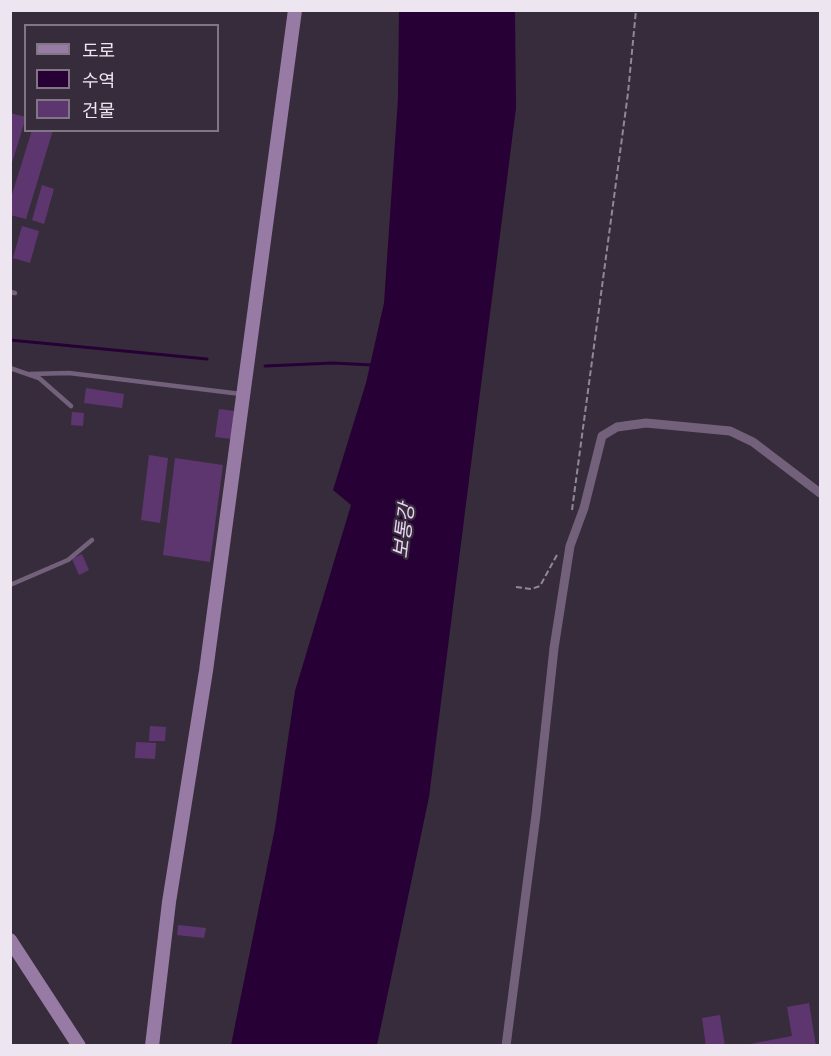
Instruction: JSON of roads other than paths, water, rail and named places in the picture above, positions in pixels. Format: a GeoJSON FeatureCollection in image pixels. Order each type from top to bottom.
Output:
{"type":"FeatureCollection","features":[{"type":"Feature","properties":{"kind":"main road"},"geometry":{"type":"LineString","coordinates":[[152,1046],[169,902],[206,671],[295,10]]}},
{"type":"Feature","properties":{"kind":"main road"},"geometry":{"type":"LineString","coordinates":[[10,940],[79,1046]]}},
{"type":"Feature","properties":{"kind":"street"},"geometry":{"type":"LineString","coordinates":[[506,1046],[534,835],[554,648],[570,546],[592,481],[602,436],[617,427],[646,423],[730,430],[753,442],[820,493]]}},
{"type":"Feature","properties":{"kind":"lane"},"geometry":{"type":"LineString","coordinates":[[10,368],[39,378],[71,406]]}},
{"type":"Feature","properties":{"kind":"lane"},"geometry":{"type":"LineString","coordinates":[[30,374],[69,373],[243,395]]}},
{"type":"Feature","properties":{"kind":"lane"},"geometry":{"type":"LineString","coordinates":[[10,585],[68,560],[92,540]]}},
{"type":"Feature","properties":{"kind":"water","name":"보통강"},"geometry":{"type":"Polygon","coordinates":[[[399,11],[515,11],[516,108],[429,797],[377,1045],[231,1045],[275,828],[295,691],[351,505],[333,490],[366,383],[384,303],[398,98],[399,11]]]}},
{"type":"Feature","properties":{"kind":"waterway"},"geometry":{"type":"LineString","coordinates":[[10,340],[207,359]]}},
{"type":"Feature","properties":{"kind":"waterway"},"geometry":{"type":"LineString","coordinates":[[265,366],[333,363],[372,365]]}}]}
